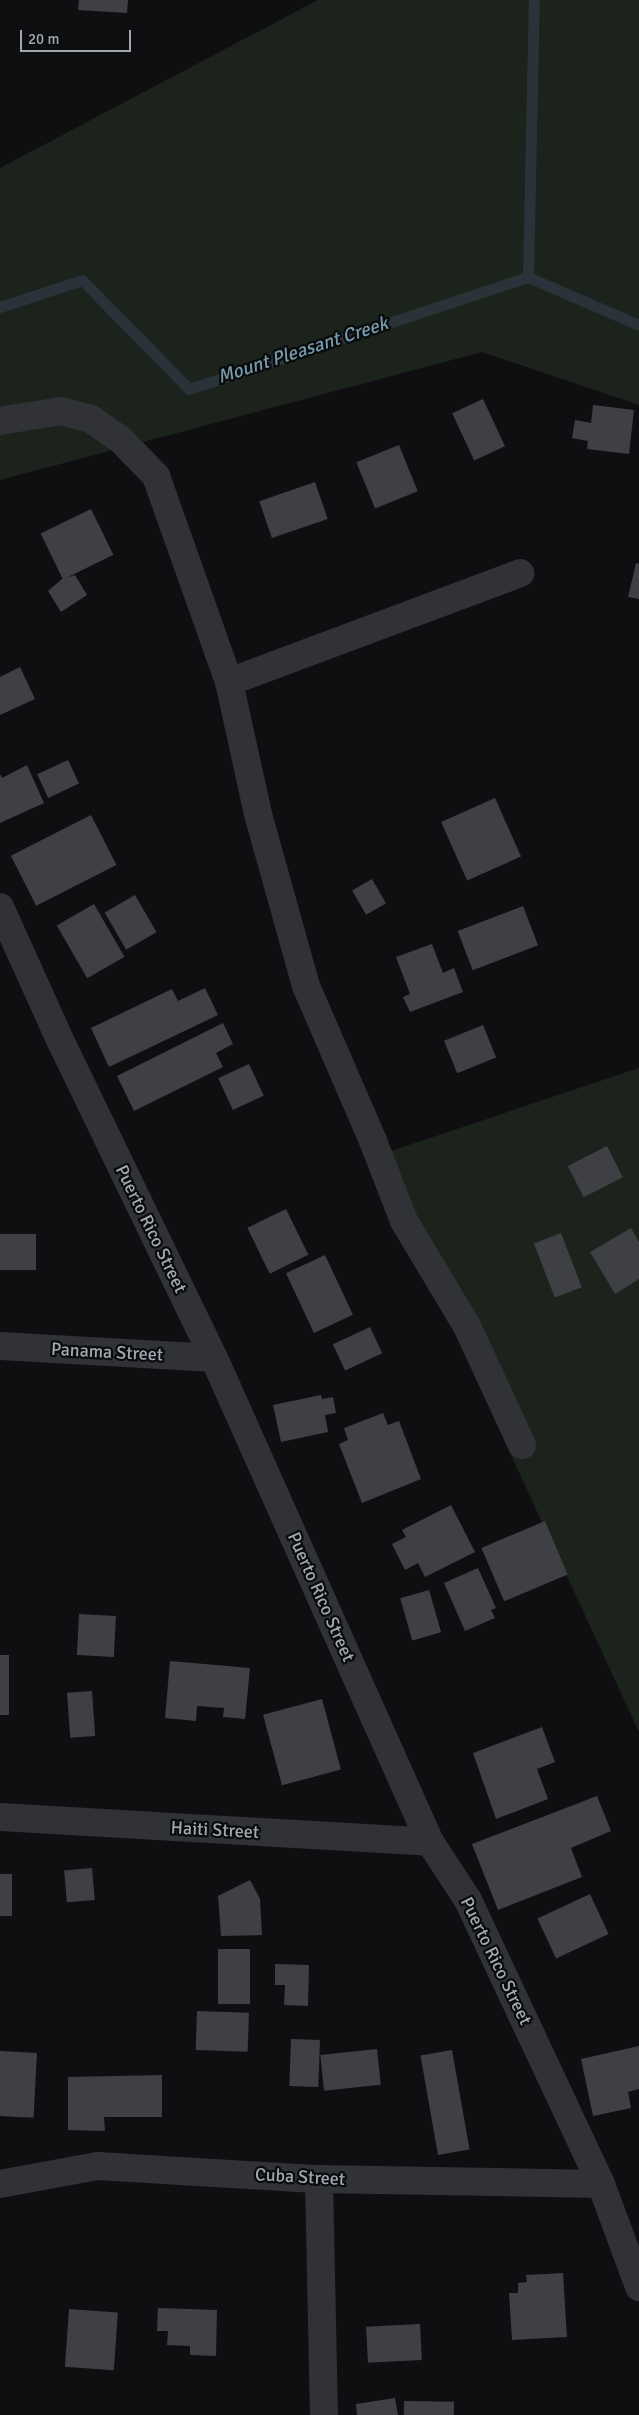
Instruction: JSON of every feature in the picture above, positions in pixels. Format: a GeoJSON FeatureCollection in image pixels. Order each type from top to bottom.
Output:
{"type":"FeatureCollection","features":[{"type":"Feature","properties":{"kind":"street"},"geometry":{"type":"LineString","coordinates":[[0,420],[62,411],[91,419],[120,439],[156,476],[229,682],[258,814],[310,994],[373,1140],[404,1221],[468,1328],[522,1445]]}},
{"type":"Feature","properties":{"kind":"street"},"geometry":{"type":"LineString","coordinates":[[229,682],[520,572]]}},
{"type":"Feature","properties":{"kind":"street","name":"Puerto Rico Street"},"geometry":{"type":"LineString","coordinates":[[0,907],[62,1044],[214,1358],[430,1842],[468,1900],[601,2184],[639,2287]]}},
{"type":"Feature","properties":{"kind":"street","name":"Panama Street"},"geometry":{"type":"LineString","coordinates":[[0,1346],[214,1358]]}},
{"type":"Feature","properties":{"kind":"street","name":"Haiti Street"},"geometry":{"type":"LineString","coordinates":[[0,1817],[430,1842]]}},
{"type":"Feature","properties":{"kind":"street","name":"Cuba Street"},"geometry":{"type":"LineString","coordinates":[[0,2184],[96,2166],[319,2179],[601,2184]]}},
{"type":"Feature","properties":{"kind":"street"},"geometry":{"type":"LineString","coordinates":[[319,2179],[324,2415]]}},
{"type":"Feature","properties":{"kind":"shaded area"},"geometry":{"type":"Polygon","coordinates":[[[318,0],[639,0],[639,405],[482,352],[0,480],[0,168],[318,0]]]}},
{"type":"Feature","properties":{"kind":"shaded area"},"geometry":{"type":"Polygon","coordinates":[[[639,1068],[639,1732],[373,1157],[639,1068]]]}},
{"type":"Feature","properties":{"kind":"building"},"geometry":{"type":"Polygon","coordinates":[[[79,0],[128,0],[127,13],[78,10],[79,0]]]}},
{"type":"Feature","properties":{"kind":"building"},"geometry":{"type":"Polygon","coordinates":[[[483,399],[505,446],[474,460],[452,413],[483,399]]]}},
{"type":"Feature","properties":{"kind":"building"},"geometry":{"type":"Polygon","coordinates":[[[593,405],[634,410],[629,454],[587,449],[588,441],[572,438],[575,420],[591,423],[593,405]]]}},
{"type":"Feature","properties":{"kind":"building"},"geometry":{"type":"Polygon","coordinates":[[[399,445],[418,491],[375,509],[356,462],[399,445]]]}},
{"type":"Feature","properties":{"kind":"building"},"geometry":{"type":"Polygon","coordinates":[[[315,482],[328,519],[272,538],[259,501],[315,482]]]}},
{"type":"Feature","properties":{"kind":"building"},"geometry":{"type":"Polygon","coordinates":[[[91,509],[113,555],[63,579],[41,534],[91,509]]]}},
{"type":"Feature","properties":{"kind":"building"},"geometry":{"type":"Polygon","coordinates":[[[636,563],[639,564],[639,599],[628,597],[636,563]]]}},
{"type":"Feature","properties":{"kind":"building"},"geometry":{"type":"Polygon","coordinates":[[[75,575],[87,595],[61,612],[48,591],[62,579],[75,575]]]}},
{"type":"Feature","properties":{"kind":"building"},"geometry":{"type":"Polygon","coordinates":[[[20,667],[35,699],[0,715],[0,677],[20,667]]]}},
{"type":"Feature","properties":{"kind":"building"},"geometry":{"type":"Polygon","coordinates":[[[68,760],[79,784],[48,798],[37,774],[68,760]]]}},
{"type":"Feature","properties":{"kind":"building"},"geometry":{"type":"Polygon","coordinates":[[[27,765],[44,803],[0,823],[0,774],[2,778],[27,765]]]}},
{"type":"Feature","properties":{"kind":"building"},"geometry":{"type":"Polygon","coordinates":[[[495,798],[521,856],[467,880],[441,822],[495,798]]]}},
{"type":"Feature","properties":{"kind":"building"},"geometry":{"type":"Polygon","coordinates":[[[91,815],[116,865],[36,906],[11,856],[91,815]]]}},
{"type":"Feature","properties":{"kind":"building"},"geometry":{"type":"Polygon","coordinates":[[[372,879],[386,903],[366,915],[352,890],[372,879]]]}},
{"type":"Feature","properties":{"kind":"building"},"geometry":{"type":"Polygon","coordinates":[[[135,895],[156,932],[126,950],[105,912],[135,895]]]}},
{"type":"Feature","properties":{"kind":"building"},"geometry":{"type":"Polygon","coordinates":[[[94,904],[124,957],[87,978],[57,926],[94,904]]]}},
{"type":"Feature","properties":{"kind":"building"},"geometry":{"type":"Polygon","coordinates":[[[523,906],[538,945],[473,970],[458,931],[523,906]]]}},
{"type":"Feature","properties":{"kind":"building"},"geometry":{"type":"Polygon","coordinates":[[[432,944],[443,973],[454,968],[463,992],[410,1012],[403,997],[410,994],[396,957],[432,944]]]}},
{"type":"Feature","properties":{"kind":"building"},"geometry":{"type":"Polygon","coordinates":[[[205,988],[218,1015],[109,1067],[91,1028],[172,989],[178,1001],[205,988]]]}},
{"type":"Feature","properties":{"kind":"building"},"geometry":{"type":"Polygon","coordinates":[[[223,1023],[233,1044],[216,1053],[223,1067],[134,1111],[117,1076],[223,1023]]]}},
{"type":"Feature","properties":{"kind":"building"},"geometry":{"type":"Polygon","coordinates":[[[483,1025],[496,1057],[457,1073],[444,1041],[483,1025]]]}},
{"type":"Feature","properties":{"kind":"building"},"geometry":{"type":"Polygon","coordinates":[[[249,1064],[264,1096],[233,1110],[218,1078],[249,1064]]]}},
{"type":"Feature","properties":{"kind":"building"},"geometry":{"type":"Polygon","coordinates":[[[607,1146],[623,1177],[584,1197],[568,1166],[607,1146]]]}},
{"type":"Feature","properties":{"kind":"building"},"geometry":{"type":"Polygon","coordinates":[[[286,1209],[308,1255],[270,1274],[247,1228],[286,1209]]]}},
{"type":"Feature","properties":{"kind":"building"},"geometry":{"type":"Polygon","coordinates":[[[631,1228],[639,1242],[639,1279],[615,1294],[590,1252],[631,1228]]]}},
{"type":"Feature","properties":{"kind":"building"},"geometry":{"type":"Polygon","coordinates":[[[561,1233],[582,1287],[555,1298],[534,1243],[561,1233]]]}},
{"type":"Feature","properties":{"kind":"building"},"geometry":{"type":"Polygon","coordinates":[[[0,1234],[36,1234],[36,1270],[0,1270],[0,1234]]]}},
{"type":"Feature","properties":{"kind":"building"},"geometry":{"type":"Polygon","coordinates":[[[325,1255],[353,1315],[314,1333],[286,1273],[325,1255]]]}},
{"type":"Feature","properties":{"kind":"building"},"geometry":{"type":"Polygon","coordinates":[[[370,1327],[382,1353],[345,1371],[333,1344],[370,1327]]]}},
{"type":"Feature","properties":{"kind":"building"},"geometry":{"type":"Polygon","coordinates":[[[321,1395],[322,1399],[333,1397],[336,1413],[325,1415],[328,1432],[281,1442],[273,1405],[321,1395]]]}},
{"type":"Feature","properties":{"kind":"building"},"geometry":{"type":"Polygon","coordinates":[[[383,1413],[388,1425],[399,1421],[421,1479],[362,1503],[339,1444],[348,1440],[344,1428],[383,1413]]]}},
{"type":"Feature","properties":{"kind":"building"},"geometry":{"type":"Polygon","coordinates":[[[451,1505],[475,1552],[425,1577],[418,1563],[405,1570],[392,1544],[406,1537],[402,1530],[451,1505]]]}},
{"type":"Feature","properties":{"kind":"building"},"geometry":{"type":"Polygon","coordinates":[[[545,1521],[568,1574],[504,1601],[481,1548],[545,1521]]]}},
{"type":"Feature","properties":{"kind":"building"},"geometry":{"type":"Polygon","coordinates":[[[478,1568],[496,1608],[491,1610],[495,1618],[465,1631],[444,1583],[478,1568]]]}},
{"type":"Feature","properties":{"kind":"building"},"geometry":{"type":"Polygon","coordinates":[[[429,1590],[441,1632],[412,1641],[400,1598],[429,1590]]]}},
{"type":"Feature","properties":{"kind":"building"},"geometry":{"type":"Polygon","coordinates":[[[79,1614],[116,1616],[114,1657],[77,1655],[79,1614]]]}},
{"type":"Feature","properties":{"kind":"building"},"geometry":{"type":"Polygon","coordinates":[[[0,1655],[9,1655],[9,1715],[0,1715],[0,1655]]]}},
{"type":"Feature","properties":{"kind":"building"},"geometry":{"type":"Polygon","coordinates":[[[170,1661],[250,1668],[245,1719],[223,1717],[224,1708],[197,1706],[196,1721],[165,1718],[170,1661]]]}},
{"type":"Feature","properties":{"kind":"building"},"geometry":{"type":"Polygon","coordinates":[[[92,1691],[95,1736],[70,1738],[67,1693],[92,1691]]]}},
{"type":"Feature","properties":{"kind":"building"},"geometry":{"type":"Polygon","coordinates":[[[322,1699],[341,1770],[282,1785],[263,1715],[322,1699]]]}},
{"type":"Feature","properties":{"kind":"building"},"geometry":{"type":"Polygon","coordinates":[[[542,1727],[555,1762],[537,1769],[548,1799],[496,1819],[473,1753],[542,1727]]]}},
{"type":"Feature","properties":{"kind":"building"},"geometry":{"type":"Polygon","coordinates":[[[597,1796],[611,1831],[571,1848],[582,1877],[498,1910],[472,1844],[597,1796]]]}},
{"type":"Feature","properties":{"kind":"building"},"geometry":{"type":"Polygon","coordinates":[[[92,1868],[95,1900],[67,1902],[64,1870],[92,1868]]]}},
{"type":"Feature","properties":{"kind":"building"},"geometry":{"type":"Polygon","coordinates":[[[0,1874],[12,1874],[12,1916],[0,1916],[0,1874]]]}},
{"type":"Feature","properties":{"kind":"building"},"geometry":{"type":"Polygon","coordinates":[[[250,1880],[260,1899],[262,1935],[221,1936],[218,1896],[250,1880]]]}},
{"type":"Feature","properties":{"kind":"building"},"geometry":{"type":"Polygon","coordinates":[[[590,1894],[609,1934],[556,1958],[537,1919],[590,1894]]]}},
{"type":"Feature","properties":{"kind":"building"},"geometry":{"type":"Polygon","coordinates":[[[218,1949],[250,1949],[250,2004],[218,2004],[218,1949]]]}},
{"type":"Feature","properties":{"kind":"building"},"geometry":{"type":"Polygon","coordinates":[[[275,1964],[309,1965],[308,2006],[284,2005],[285,1985],[275,1985],[275,1964]]]}},
{"type":"Feature","properties":{"kind":"building"},"geometry":{"type":"Polygon","coordinates":[[[197,2011],[249,2013],[248,2052],[196,2050],[197,2011]]]}},
{"type":"Feature","properties":{"kind":"building"},"geometry":{"type":"Polygon","coordinates":[[[291,2039],[320,2040],[318,2087],[289,2086],[291,2039]]]}},
{"type":"Feature","properties":{"kind":"building"},"geometry":{"type":"Polygon","coordinates":[[[639,2046],[639,2089],[628,2092],[631,2108],[593,2116],[581,2059],[639,2046]]]}},
{"type":"Feature","properties":{"kind":"building"},"geometry":{"type":"Polygon","coordinates":[[[377,2049],[381,2085],[324,2091],[320,2055],[377,2049]]]}},
{"type":"Feature","properties":{"kind":"building"},"geometry":{"type":"Polygon","coordinates":[[[452,2050],[470,2149],[438,2155],[420,2056],[452,2050]]]}},
{"type":"Feature","properties":{"kind":"building"},"geometry":{"type":"Polygon","coordinates":[[[0,2051],[37,2053],[34,2118],[0,2116],[0,2051]]]}},
{"type":"Feature","properties":{"kind":"building"},"geometry":{"type":"Polygon","coordinates":[[[162,2075],[162,2117],[104,2117],[105,2131],[68,2130],[68,2077],[162,2075]]]}},
{"type":"Feature","properties":{"kind":"building"},"geometry":{"type":"Polygon","coordinates":[[[563,2273],[567,2337],[512,2340],[509,2293],[518,2293],[518,2283],[527,2282],[526,2275],[563,2273]]]}},
{"type":"Feature","properties":{"kind":"building"},"geometry":{"type":"Polygon","coordinates":[[[158,2308],[217,2310],[216,2356],[190,2355],[190,2346],[167,2345],[168,2331],[157,2331],[158,2308]]]}},
{"type":"Feature","properties":{"kind":"building"},"geometry":{"type":"Polygon","coordinates":[[[69,2309],[118,2312],[114,2370],[65,2367],[69,2309]]]}},
{"type":"Feature","properties":{"kind":"building"},"geometry":{"type":"Polygon","coordinates":[[[420,2324],[422,2360],[368,2363],[366,2327],[420,2324]]]}},
{"type":"Feature","properties":{"kind":"building"},"geometry":{"type":"Polygon","coordinates":[[[395,2398],[398,2415],[357,2415],[356,2404],[395,2398]]]}},
{"type":"Feature","properties":{"kind":"building"},"geometry":{"type":"Polygon","coordinates":[[[404,2401],[454,2402],[454,2415],[404,2415],[404,2401]]]}},
{"type":"Feature","properties":{"kind":"waterway"},"geometry":{"type":"LineString","coordinates":[[528,277],[534,0]]}},
{"type":"Feature","properties":{"kind":"waterway","name":"Mount Pleasant Creek"},"geometry":{"type":"LineString","coordinates":[[0,307],[82,280],[189,389],[528,277],[639,325]]}}]}
